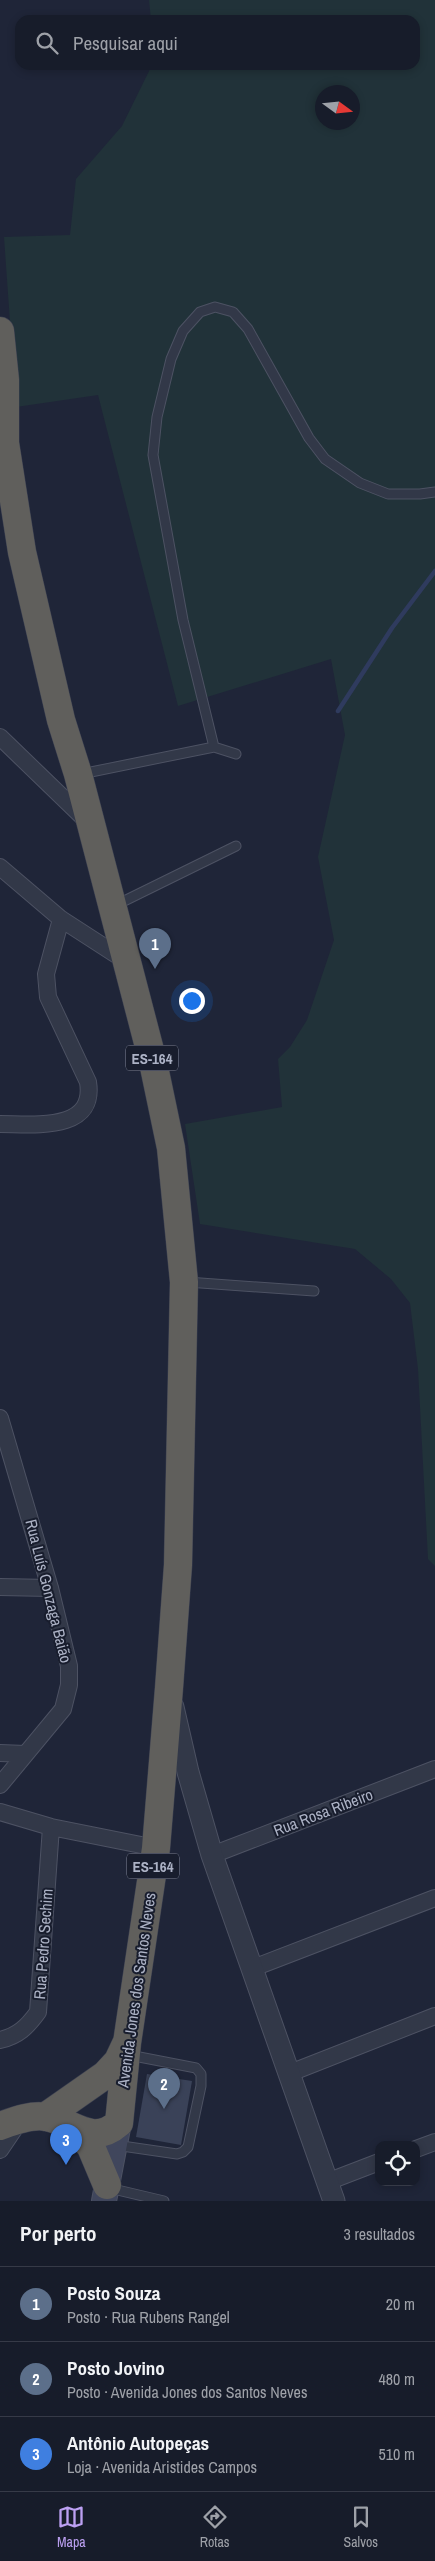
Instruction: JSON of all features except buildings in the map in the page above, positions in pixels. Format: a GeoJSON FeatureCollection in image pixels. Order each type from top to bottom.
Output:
{"type":"FeatureCollection","features":[{"type":"Feature","properties":{"kind":"highway","name":"ES-164"},"geometry":{"type":"LineString","coordinates":[[0,332],[5,380],[2,437],[22,552],[61,720],[78,774],[153,1062],[171,1148],[184,1282],[178,1565],[169,1688]]}},
{"type":"Feature","properties":{"kind":"highway","name":"Avenida Jones dos Santos Neves"},"geometry":{"type":"LineString","coordinates":[[118,2128],[126,2049],[156,1848],[169,1688]]}},
{"type":"Feature","properties":{"kind":"highway"},"geometry":{"type":"LineString","coordinates":[[22,2120],[71,2097],[105,2075],[126,2049]]}},
{"type":"Feature","properties":{"kind":"highway"},"geometry":{"type":"LineString","coordinates":[[71,2097],[100,2098],[118,2107],[118,2128],[96,2134],[78,2131]]}},
{"type":"Feature","properties":{"kind":"highway"},"geometry":{"type":"LineString","coordinates":[[22,2120],[68,2124],[78,2131],[91,2147],[106,2191]]}},
{"type":"Feature","properties":{"kind":"main road","name":"Avenida Jones dos Santos Neves"},"geometry":{"type":"LineString","coordinates":[[106,2191],[118,2128]]}},
{"type":"Feature","properties":{"kind":"street"},"geometry":{"type":"LineString","coordinates":[[0,737],[91,825]]}},
{"type":"Feature","properties":{"kind":"street"},"geometry":{"type":"LineString","coordinates":[[0,867],[61,919],[126,961]]}},
{"type":"Feature","properties":{"kind":"street"},"geometry":{"type":"LineString","coordinates":[[0,1124],[34,1124],[69,1120],[82,1114],[87,1105],[90,1092],[88,1082],[48,997],[46,974],[61,919]]}},
{"type":"Feature","properties":{"kind":"street","name":"Rua Luís Gonzaga Baião"},"geometry":{"type":"LineString","coordinates":[[0,1418],[50,1588],[69,1666],[69,1685],[63,1709],[0,1785]]}},
{"type":"Feature","properties":{"kind":"street"},"geometry":{"type":"LineString","coordinates":[[0,1587],[50,1588]]}},
{"type":"Feature","properties":{"kind":"street"},"geometry":{"type":"LineString","coordinates":[[169,1688],[188,1772],[212,1855],[330,2191],[375,2164]]}},
{"type":"Feature","properties":{"kind":"street"},"geometry":{"type":"LineString","coordinates":[[0,1753],[25,1754]]}},
{"type":"Feature","properties":{"kind":"street","name":"Rua Rosa Ribeiro"},"geometry":{"type":"LineString","coordinates":[[212,1855],[435,1769]]}},
{"type":"Feature","properties":{"kind":"street"},"geometry":{"type":"LineString","coordinates":[[0,1812],[51,1827],[156,1848]]}},
{"type":"Feature","properties":{"kind":"street","name":"Rua Pedro Sechim"},"geometry":{"type":"LineString","coordinates":[[0,2040],[9,2038],[26,2029],[38,2012],[51,1827]]}},
{"type":"Feature","properties":{"kind":"street"},"geometry":{"type":"LineString","coordinates":[[253,1968],[435,1898]]}},
{"type":"Feature","properties":{"kind":"street"},"geometry":{"type":"LineString","coordinates":[[290,2073],[435,2016]]}},
{"type":"Feature","properties":{"kind":"street"},"geometry":{"type":"LineString","coordinates":[[0,2150],[22,2120]]}},
{"type":"Feature","properties":{"kind":"street"},"geometry":{"type":"LineString","coordinates":[[420,2148],[435,2142]]}},
{"type":"Feature","properties":{"kind":"lane"},"geometry":{"type":"LineString","coordinates":[[214,747],[183,620],[154,455],[157,417],[170,359],[184,331],[200,312],[215,306],[233,312],[248,330],[309,438],[325,458],[360,483],[388,494],[435,492]]}},
{"type":"Feature","properties":{"kind":"lane"},"geometry":{"type":"LineString","coordinates":[[78,774],[214,747],[236,754]]}},
{"type":"Feature","properties":{"kind":"lane"},"geometry":{"type":"LineString","coordinates":[[112,908],[236,846]]}},
{"type":"Feature","properties":{"kind":"lane"},"geometry":{"type":"LineString","coordinates":[[184,1282],[314,1291]]}},
{"type":"Feature","properties":{"kind":"lane"},"geometry":{"type":"LineString","coordinates":[[118,2128],[177,2154],[183,2152],[188,2147],[201,2086],[201,2074],[196,2068],[126,2049]]}},
{"type":"Feature","properties":{"kind":"lane"},"geometry":{"type":"LineString","coordinates":[[106,2191],[164,2201]]}},
{"type":"Feature","properties":{"kind":"shaded area"},"geometry":{"type":"Polygon","coordinates":[[[149,0],[435,0],[435,1566],[428,1559],[418,1369],[410,1303],[391,1279],[355,1249],[200,1224],[185,1124],[282,1107],[278,1059],[290,1047],[307,1020],[334,940],[318,857],[345,735],[331,659],[178,706],[98,395],[16,407],[4,237],[70,235],[76,179],[122,126],[150,70],[420,70],[420,15],[150,15],[149,0]]]}},
{"type":"Feature","properties":{"kind":"waterway"},"geometry":{"type":"LineString","coordinates":[[338,711],[392,628],[435,571]]}},
{"type":"Feature","properties":{"kind":"place","name":"Posto Souza"},"geometry":{"type":"Point","coordinates":[155,969]}},
{"type":"Feature","properties":{"kind":"place","name":"Posto Jovino"},"geometry":{"type":"Point","coordinates":[164,2109]}},
{"type":"Feature","properties":{"kind":"place","name":"Antônio Autopeças"},"geometry":{"type":"Point","coordinates":[66,2165]}}]}
